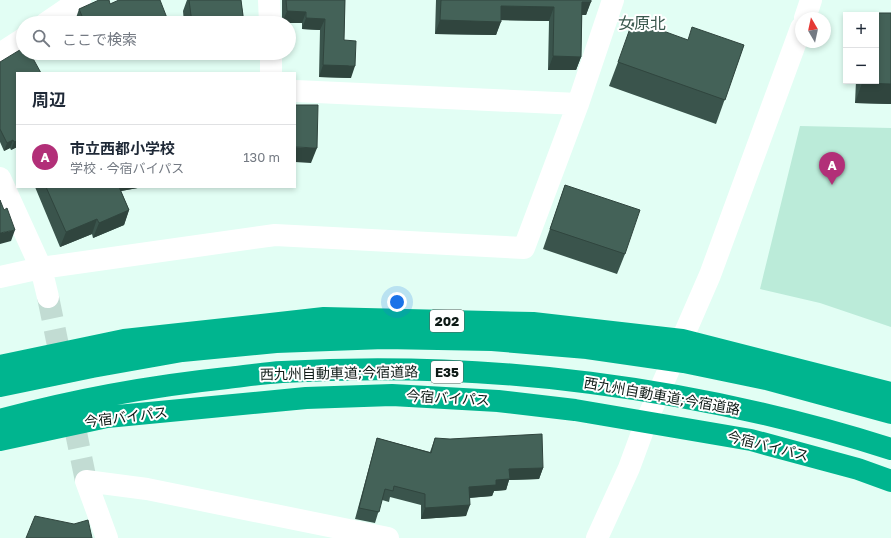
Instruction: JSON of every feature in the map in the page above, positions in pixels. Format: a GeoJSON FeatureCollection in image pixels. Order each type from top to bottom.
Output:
{"type":"FeatureCollection","features":[{"type":"Feature","properties":{"kind":"highway","name":"202"},"geometry":{"type":"LineString","coordinates":[[0,366],[124,340],[324,318],[533,323],[679,346],[891,393]]}},
{"type":"Feature","properties":{"kind":"highway"},"geometry":{"type":"LineString","coordinates":[[0,386],[92,367],[182,352],[276,342],[384,338],[492,340],[587,348],[684,362],[766,379],[891,413]]}},
{"type":"Feature","properties":{"kind":"highway","name":"西九州自動車道;今宿道路"},"geometry":{"type":"LineString","coordinates":[[0,420],[100,397],[187,382],[280,372],[381,369],[488,373],[584,381],[674,395],[757,413],[891,449]]}},
{"type":"Feature","properties":{"kind":"highway","name":"今宿バイパス"},"geometry":{"type":"LineString","coordinates":[[0,440],[107,417],[306,398],[392,395],[498,401],[575,410],[751,440],[858,469],[891,481]]}},
{"type":"Feature","properties":{"kind":"street"},"geometry":{"type":"LineString","coordinates":[[56,16],[80,0]]}},
{"type":"Feature","properties":{"kind":"street"},"geometry":{"type":"LineString","coordinates":[[269,0],[270,16]]}},
{"type":"Feature","properties":{"kind":"street"},"geometry":{"type":"LineString","coordinates":[[0,277],[41,268],[275,235],[524,248],[578,104],[613,0]]}},
{"type":"Feature","properties":{"kind":"street"},"geometry":{"type":"LineString","coordinates":[[807,12],[811,0]]}},
{"type":"Feature","properties":{"kind":"street"},"geometry":{"type":"LineString","coordinates":[[0,54],[16,44]]}},
{"type":"Feature","properties":{"kind":"street"},"geometry":{"type":"LineString","coordinates":[[597,538],[629,468],[646,422],[710,275],[795,44]]}},
{"type":"Feature","properties":{"kind":"street"},"geometry":{"type":"LineString","coordinates":[[271,60],[271,72]]}},
{"type":"Feature","properties":{"kind":"street"},"geometry":{"type":"LineString","coordinates":[[296,92],[578,104]]}},
{"type":"Feature","properties":{"kind":"street"},"geometry":{"type":"LineString","coordinates":[[6,178],[41,268],[48,297]]}},
{"type":"Feature","properties":{"kind":"street"},"geometry":{"type":"LineString","coordinates":[[107,538],[86,481],[147,489],[388,538]]}},
{"type":"Feature","properties":{"kind":"green space"},"geometry":{"type":"Polygon","coordinates":[[[800,126],[891,128],[891,327],[820,303],[760,289],[800,126]]]}},
{"type":"Feature","properties":{"kind":"building"},"geometry":{"type":"Polygon","coordinates":[[[99,0],[109,0],[110,4],[119,0],[160,0],[166,16],[82,16],[79,9],[99,0]]]}},
{"type":"Feature","properties":{"kind":"building"},"geometry":{"type":"Polygon","coordinates":[[[189,0],[241,0],[243,16],[191,16],[189,0]]]}},
{"type":"Feature","properties":{"kind":"building"},"geometry":{"type":"Polygon","coordinates":[[[286,0],[345,0],[344,40],[356,41],[355,66],[323,65],[325,19],[306,18],[306,12],[287,11],[286,0]]]}},
{"type":"Feature","properties":{"kind":"building"},"geometry":{"type":"Polygon","coordinates":[[[441,0],[591,0],[591,2],[582,2],[581,57],[553,56],[554,7],[501,6],[501,22],[440,20],[441,0]]]}},
{"type":"Feature","properties":{"kind":"building"},"geometry":{"type":"Polygon","coordinates":[[[879,13],[891,13],[891,84],[879,84],[879,13]]]}},
{"type":"Feature","properties":{"kind":"building"},"geometry":{"type":"Polygon","coordinates":[[[633,20],[688,40],[692,27],[744,45],[725,100],[618,62],[633,20]]]}},
{"type":"Feature","properties":{"kind":"building"},"geometry":{"type":"Polygon","coordinates":[[[16,52],[16,60],[34,60],[40,72],[16,72],[16,141],[14,142],[13,140],[7,143],[0,129],[0,62],[16,52]]]}},
{"type":"Feature","properties":{"kind":"building"},"geometry":{"type":"Polygon","coordinates":[[[296,105],[318,105],[317,148],[296,147],[296,105]]]}},
{"type":"Feature","properties":{"kind":"building"},"geometry":{"type":"Polygon","coordinates":[[[565,185],[640,210],[625,254],[550,229],[565,185]]]}},
{"type":"Feature","properties":{"kind":"building"},"geometry":{"type":"Polygon","coordinates":[[[46,188],[119,188],[129,210],[99,223],[97,219],[66,232],[46,188]]]}},
{"type":"Feature","properties":{"kind":"building"},"geometry":{"type":"Polygon","coordinates":[[[0,200],[4,210],[7,208],[15,230],[0,233],[0,200]]]}},
{"type":"Feature","properties":{"kind":"building"},"geometry":{"type":"Polygon","coordinates":[[[542,434],[543,468],[509,469],[510,479],[496,480],[496,485],[469,487],[470,505],[425,508],[425,494],[394,486],[393,491],[385,489],[379,512],[359,508],[377,438],[431,453],[435,438],[450,439],[542,434]]]}},
{"type":"Feature","properties":{"kind":"building"},"geometry":{"type":"Polygon","coordinates":[[[35,516],[74,524],[88,520],[92,538],[26,538],[35,516]]]}},
{"type":"Feature","properties":{"kind":"tunnel"},"geometry":{"type":"LineString","coordinates":[[48,297],[86,481]]}},
{"type":"Feature","properties":{"kind":"place","name":"市立西都小学校"},"geometry":{"type":"Point","coordinates":[832,185]}},
{"type":"Feature","properties":{"kind":"district","name":"女原北"},"geometry":{"type":"Point","coordinates":[642,23]}}]}
